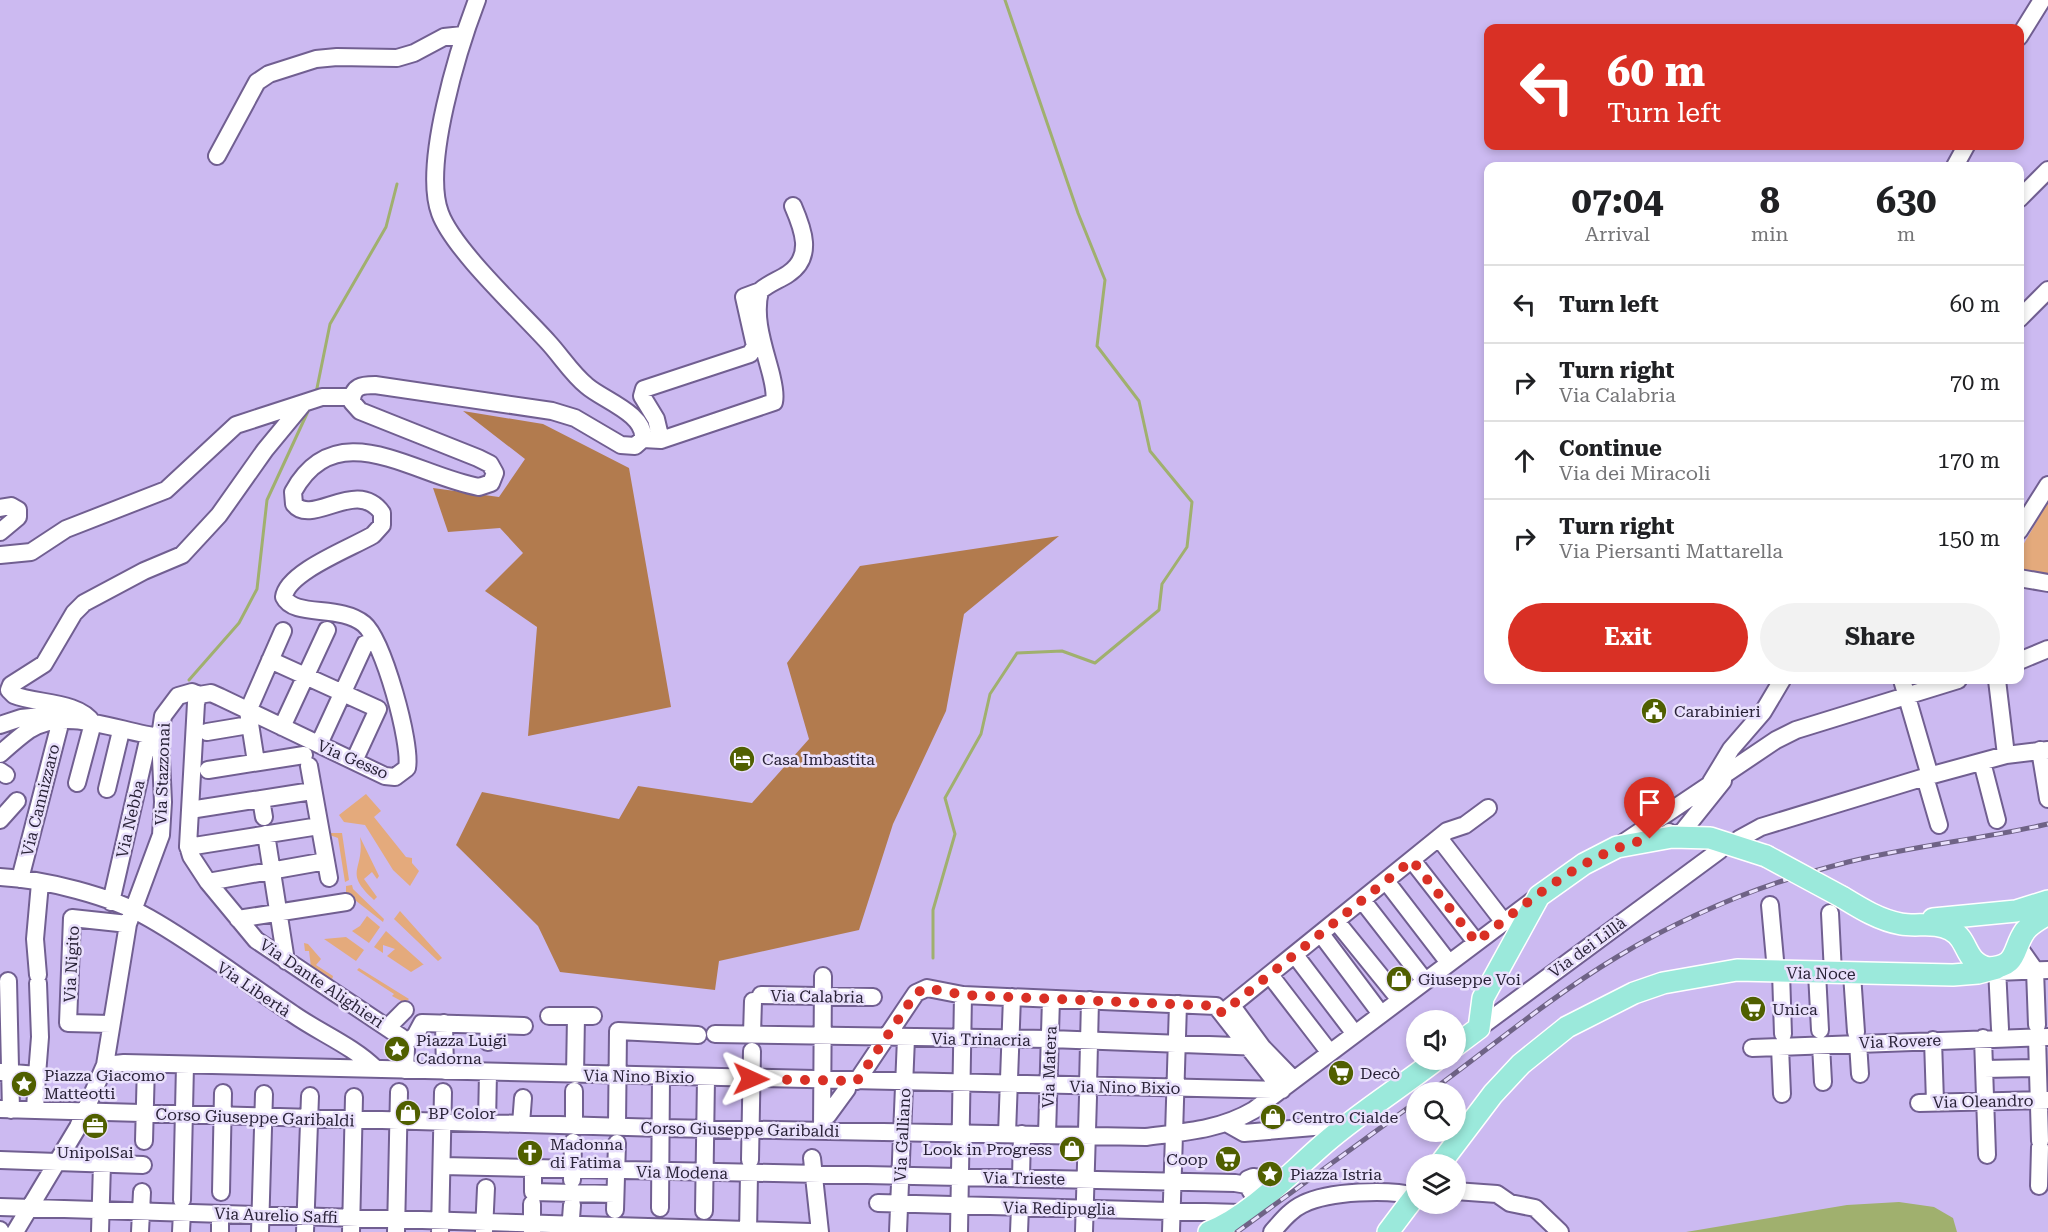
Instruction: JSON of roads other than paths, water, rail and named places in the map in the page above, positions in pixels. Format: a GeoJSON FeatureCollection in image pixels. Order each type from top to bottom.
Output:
{"type":"FeatureCollection","features":[{"type":"Feature","properties":{"kind":"main road"},"geometry":{"type":"LineString","coordinates":[[1479,1028],[1483,998],[1539,896],[1584,864],[1617,847],[1672,837],[1766,856],[1836,905],[1863,910],[1904,925],[1944,927],[1958,935],[1973,961],[1997,970]]}},
{"type":"Feature","properties":{"kind":"main road"},"geometry":{"type":"LineString","coordinates":[[1905,973],[1949,964],[1956,959],[1965,945],[1968,927],[1989,915],[2048,901]]}},
{"type":"Feature","properties":{"kind":"main road"},"geometry":{"type":"LineString","coordinates":[[1905,973],[1978,973],[1997,970],[2008,962],[2029,927],[2048,914]]}},
{"type":"Feature","properties":{"kind":"main road"},"geometry":{"type":"LineString","coordinates":[[1887,920],[2002,916],[2015,927],[2018,944]]}},
{"type":"Feature","properties":{"kind":"main road","name":"Via Noce"},"geometry":{"type":"LineString","coordinates":[[1448,1154],[1493,1094],[1521,1064],[1567,1028],[1599,1008],[1654,986],[1701,975],[1737,970],[1905,973]]}},
{"type":"Feature","properties":{"kind":"main road","name":"Via dei Lillà"},"geometry":{"type":"LineString","coordinates":[[1466,1038],[1479,1028]]}},
{"type":"Feature","properties":{"kind":"main road"},"geometry":{"type":"LineString","coordinates":[[1215,1230],[1250,1195],[1422,1070]]}},
{"type":"Feature","properties":{"kind":"main road"},"geometry":{"type":"LineString","coordinates":[[1388,1232],[1406,1208]]}},
{"type":"Feature","properties":{"kind":"street"},"geometry":{"type":"LineString","coordinates":[[477,0],[463,35],[446,105],[436,171],[439,212],[449,230],[477,264],[585,384],[642,426],[642,440]]}},
{"type":"Feature","properties":{"kind":"street"},"geometry":{"type":"LineString","coordinates":[[2024,29],[2042,0]]}},
{"type":"Feature","properties":{"kind":"street"},"geometry":{"type":"LineString","coordinates":[[216,156],[256,82],[270,74],[327,58],[397,58],[414,53],[444,37],[463,35]]}},
{"type":"Feature","properties":{"kind":"street"},"geometry":{"type":"LineString","coordinates":[[2024,194],[2048,170]]}},
{"type":"Feature","properties":{"kind":"street"},"geometry":{"type":"LineString","coordinates":[[661,440],[656,419],[642,396],[644,389],[750,354],[755,346],[753,319],[760,291],[788,273],[802,260],[805,239],[794,206]]}},
{"type":"Feature","properties":{"kind":"street"},"geometry":{"type":"LineString","coordinates":[[2024,314],[2048,290]]}},
{"type":"Feature","properties":{"kind":"street"},"geometry":{"type":"LineString","coordinates":[[319,744],[367,638],[348,616],[329,610],[291,607],[284,597],[287,586],[298,575],[373,535],[379,530],[383,518],[378,508],[357,500],[338,501],[314,511],[302,511],[292,500],[293,492],[304,474],[331,455],[348,451],[384,457],[479,487],[490,483],[495,473],[490,464],[478,458],[360,411],[352,402],[352,397],[358,387],[375,385],[536,408],[575,418],[621,445],[635,446],[642,440],[661,440],[774,402],[774,389],[753,319]]}},
{"type":"Feature","properties":{"kind":"street"},"geometry":{"type":"LineString","coordinates":[[0,555],[31,552],[66,529],[166,490],[230,429],[322,397],[352,397]]}},
{"type":"Feature","properties":{"kind":"street"},"geometry":{"type":"LineString","coordinates":[[77,783],[93,723],[89,716],[54,703],[14,696],[9,690],[11,685],[44,663],[74,613],[84,603],[144,571],[182,555],[219,515],[265,450],[303,404]]}},
{"type":"Feature","properties":{"kind":"street"},"geometry":{"type":"LineString","coordinates":[[2024,523],[2048,484]]}},
{"type":"Feature","properties":{"kind":"street"},"geometry":{"type":"LineString","coordinates":[[0,508],[11,506],[18,510],[18,517],[0,532]]}},
{"type":"Feature","properties":{"kind":"street"},"geometry":{"type":"LineString","coordinates":[[2024,579],[2048,583]]}},
{"type":"Feature","properties":{"kind":"street"},"geometry":{"type":"LineString","coordinates":[[282,727],[327,630]]}},
{"type":"Feature","properties":{"kind":"street"},"geometry":{"type":"LineString","coordinates":[[256,762],[249,718],[283,632]]}},
{"type":"Feature","properties":{"kind":"street","name":"Via Gesso"},"geometry":{"type":"LineString","coordinates":[[199,695],[211,693],[249,718],[282,727],[385,776],[395,777],[402,774],[408,762],[388,673],[367,638]]}},
{"type":"Feature","properties":{"kind":"street"},"geometry":{"type":"LineString","coordinates":[[2024,659],[2048,649]]}},
{"type":"Feature","properties":{"kind":"street"},"geometry":{"type":"LineString","coordinates":[[270,660],[378,709],[354,761]]}},
{"type":"Feature","properties":{"kind":"street"},"geometry":{"type":"LineString","coordinates":[[1676,807],[1668,822],[1672,837],[1683,831],[1709,792],[1727,754],[1763,712],[1780,684]]}},
{"type":"Feature","properties":{"kind":"street"},"geometry":{"type":"LineString","coordinates":[[1617,847],[1676,807],[1709,792],[1731,770],[1776,740],[1903,687],[1927,684]]}},
{"type":"Feature","properties":{"kind":"street"},"geometry":{"type":"LineString","coordinates":[[1997,684],[2006,755]]}},
{"type":"Feature","properties":{"kind":"street"},"geometry":{"type":"LineString","coordinates":[[1903,687],[1940,825]]}},
{"type":"Feature","properties":{"kind":"street","name":"Via Stazzonai"},"geometry":{"type":"LineString","coordinates":[[15,1232],[86,1112],[105,1065],[130,917],[146,881],[160,835],[163,802],[154,737],[171,702],[185,693],[199,695]]}},
{"type":"Feature","properties":{"kind":"street"},"geometry":{"type":"LineString","coordinates":[[199,695],[196,703],[188,847],[265,825],[319,826]]}},
{"type":"Feature","properties":{"kind":"street"},"geometry":{"type":"LineString","coordinates":[[0,725],[21,718],[52,715],[67,721]]}},
{"type":"Feature","properties":{"kind":"street"},"geometry":{"type":"LineString","coordinates":[[207,732],[249,718]]}},
{"type":"Feature","properties":{"kind":"street"},"geometry":{"type":"LineString","coordinates":[[0,754],[29,730],[41,725],[67,721],[93,723],[154,737]]}},
{"type":"Feature","properties":{"kind":"street","name":"Via Cannizzaro"},"geometry":{"type":"LineString","coordinates":[[20,879],[67,721]]}},
{"type":"Feature","properties":{"kind":"street"},"geometry":{"type":"LineString","coordinates":[[0,746],[30,724],[41,725]]}},
{"type":"Feature","properties":{"kind":"street"},"geometry":{"type":"LineString","coordinates":[[106,789],[121,730]]}},
{"type":"Feature","properties":{"kind":"street","name":"Via Nebba"},"geometry":{"type":"LineString","coordinates":[[111,902],[154,737]]}},
{"type":"Feature","properties":{"kind":"street"},"geometry":{"type":"LineString","coordinates":[[1739,838],[1761,827],[1927,776],[2006,755],[2044,750],[2048,799]]}},
{"type":"Feature","properties":{"kind":"street"},"geometry":{"type":"LineString","coordinates":[[208,770],[256,762],[307,760],[327,870],[272,871],[208,882]]}},
{"type":"Feature","properties":{"kind":"street"},"geometry":{"type":"LineString","coordinates":[[1982,762],[1997,819]]}},
{"type":"Feature","properties":{"kind":"street"},"geometry":{"type":"LineString","coordinates":[[163,802],[190,807],[312,791]]}},
{"type":"Feature","properties":{"kind":"street"},"geometry":{"type":"LineString","coordinates":[[1709,792],[1704,821],[1715,844]]}},
{"type":"Feature","properties":{"kind":"street"},"geometry":{"type":"LineString","coordinates":[[261,799],[286,961]]}},
{"type":"Feature","properties":{"kind":"street"},"geometry":{"type":"LineString","coordinates":[[0,820],[17,801]]}},
{"type":"Feature","properties":{"kind":"street"},"geometry":{"type":"LineString","coordinates":[[822,1123],[887,1038],[916,993],[927,988],[963,995],[1223,1008],[1295,955],[1447,831],[1465,825],[1488,808]]}},
{"type":"Feature","properties":{"kind":"street"},"geometry":{"type":"LineString","coordinates":[[1439,838],[1503,921]]}},
{"type":"Feature","properties":{"kind":"street","name":"Via dei Lillà"},"geometry":{"type":"LineString","coordinates":[[1479,1028],[1715,844]]}},
{"type":"Feature","properties":{"kind":"street","name":"Via Dante Alighieri"},"geometry":{"type":"LineString","coordinates":[[188,847],[208,882],[264,946],[388,1027],[405,1042]]}},
{"type":"Feature","properties":{"kind":"street"},"geometry":{"type":"LineString","coordinates":[[1412,860],[1476,942]]}},
{"type":"Feature","properties":{"kind":"street"},"geometry":{"type":"LineString","coordinates":[[0,877],[40,883],[111,902],[130,917]]}},
{"type":"Feature","properties":{"kind":"street"},"geometry":{"type":"LineString","coordinates":[[1386,881],[1449,963]]}},
{"type":"Feature","properties":{"kind":"street"},"geometry":{"type":"LineString","coordinates":[[35,1110],[38,1070],[36,939],[40,883]]}},
{"type":"Feature","properties":{"kind":"street"},"geometry":{"type":"LineString","coordinates":[[1351,1124],[1244,1133],[1227,1124],[1288,1085],[1539,896]]}},
{"type":"Feature","properties":{"kind":"street"},"geometry":{"type":"LineString","coordinates":[[1362,900],[1425,981]]}},
{"type":"Feature","properties":{"kind":"street"},"geometry":{"type":"LineString","coordinates":[[238,919],[346,902]]}},
{"type":"Feature","properties":{"kind":"street"},"geometry":{"type":"LineString","coordinates":[[1770,905],[1778,972],[1782,1094]]}},
{"type":"Feature","properties":{"kind":"street"},"geometry":{"type":"LineString","coordinates":[[1823,1082],[1820,1037],[1834,973],[1836,905]]}},
{"type":"Feature","properties":{"kind":"street","name":"Via Nigito"},"geometry":{"type":"LineString","coordinates":[[111,1024],[68,1023],[72,918],[130,917]]}},
{"type":"Feature","properties":{"kind":"street","name":"Via Libertà"},"geometry":{"type":"LineString","coordinates":[[130,917],[149,918],[315,1029],[366,1059],[376,1069]]}},
{"type":"Feature","properties":{"kind":"street"},"geometry":{"type":"LineString","coordinates":[[1336,921],[1400,1000]]}},
{"type":"Feature","properties":{"kind":"street"},"geometry":{"type":"LineString","coordinates":[[1321,934],[1381,1014]]}},
{"type":"Feature","properties":{"kind":"street"},"geometry":{"type":"LineString","coordinates":[[2018,944],[2042,970],[2041,1033],[2037,1068],[2043,1100],[2040,1144],[2042,1180]]}},
{"type":"Feature","properties":{"kind":"street"},"geometry":{"type":"LineString","coordinates":[[1295,955],[1355,1034]]}},
{"type":"Feature","properties":{"kind":"street"},"geometry":{"type":"LineString","coordinates":[[2000,1029],[1997,970],[2042,970]]}},
{"type":"Feature","properties":{"kind":"street"},"geometry":{"type":"LineString","coordinates":[[1834,973],[1857,1037],[1860,1074]]}},
{"type":"Feature","properties":{"kind":"street"},"geometry":{"type":"LineString","coordinates":[[1269,975],[1330,1053]]}},
{"type":"Feature","properties":{"kind":"street"},"geometry":{"type":"LineString","coordinates":[[822,1123],[823,976]]}},
{"type":"Feature","properties":{"kind":"street"},"geometry":{"type":"LineString","coordinates":[[6,1109],[8,981]]}},
{"type":"Feature","properties":{"kind":"street"},"geometry":{"type":"LineString","coordinates":[[959,1232],[963,995]]}},
{"type":"Feature","properties":{"kind":"street","name":"Via Calabria"},"geometry":{"type":"LineString","coordinates":[[752,1043],[757,998],[873,997]]}},
{"type":"Feature","properties":{"kind":"street"},"geometry":{"type":"LineString","coordinates":[[1012,997],[1008,1084],[1021,1178]]}},
{"type":"Feature","properties":{"kind":"street","name":"Via Matera"},"geometry":{"type":"LineString","coordinates":[[1047,1135],[1051,999]]}},
{"type":"Feature","properties":{"kind":"street"},"geometry":{"type":"LineString","coordinates":[[1084,1232],[1090,1000]]}},
{"type":"Feature","properties":{"kind":"street"},"geometry":{"type":"LineString","coordinates":[[1171,1232],[1178,1004]]}},
{"type":"Feature","properties":{"kind":"street"},"geometry":{"type":"LineString","coordinates":[[1223,1008],[1288,1085]]}},
{"type":"Feature","properties":{"kind":"street"},"geometry":{"type":"LineString","coordinates":[[388,1027],[405,1010]]}},
{"type":"Feature","properties":{"kind":"street"},"geometry":{"type":"LineString","coordinates":[[549,1016],[584,1016],[575,1083],[570,1228]]}},
{"type":"Feature","properties":{"kind":"street"},"geometry":{"type":"LineString","coordinates":[[405,1070],[405,1042],[415,1036],[422,1023],[524,1026]]}},
{"type":"Feature","properties":{"kind":"street"},"geometry":{"type":"LineString","coordinates":[[444,1023],[445,1071]]}},
{"type":"Feature","properties":{"kind":"street"},"geometry":{"type":"LineString","coordinates":[[488,1042],[489,1025]]}},
{"type":"Feature","properties":{"kind":"street"},"geometry":{"type":"LineString","coordinates":[[617,1125],[618,1031],[698,1035]]}},
{"type":"Feature","properties":{"kind":"street","name":"Via Rovere"},"geometry":{"type":"LineString","coordinates":[[1752,1048],[1782,1040],[1820,1037],[1933,1040],[2041,1033]]}},
{"type":"Feature","properties":{"kind":"street","name":"Via Trinacria"},"geometry":{"type":"LineString","coordinates":[[715,1034],[752,1043],[822,1036],[1255,1046]]}},
{"type":"Feature","properties":{"kind":"street","name":"Via Galliano"},"geometry":{"type":"LineString","coordinates":[[898,1232],[906,1038]]}},
{"type":"Feature","properties":{"kind":"street"},"geometry":{"type":"LineString","coordinates":[[1983,1038],[1987,1155]]}},
{"type":"Feature","properties":{"kind":"street","name":"Via Oleandro"},"geometry":{"type":"LineString","coordinates":[[1933,1040],[1927,1103],[2043,1100]]}},
{"type":"Feature","properties":{"kind":"street"},"geometry":{"type":"LineString","coordinates":[[748,1231],[752,1043]]}},
{"type":"Feature","properties":{"kind":"street"},"geometry":{"type":"LineString","coordinates":[[144,1141],[146,1064]]}},
{"type":"Feature","properties":{"kind":"street","name":"Via Nino Bixio"},"geometry":{"type":"LineString","coordinates":[[105,1065],[265,1066],[524,1073],[575,1083],[618,1076],[1008,1084],[1048,1086],[1088,1092],[1288,1085]]}},
{"type":"Feature","properties":{"kind":"street"},"geometry":{"type":"LineString","coordinates":[[181,1232],[185,1065]]}},
{"type":"Feature","properties":{"kind":"street"},"geometry":{"type":"LineString","coordinates":[[221,1192],[224,1066]]}},
{"type":"Feature","properties":{"kind":"street"},"geometry":{"type":"LineString","coordinates":[[261,1223],[265,1066]]}},
{"type":"Feature","properties":{"kind":"street"},"geometry":{"type":"LineString","coordinates":[[306,1224],[310,1068]]}},
{"type":"Feature","properties":{"kind":"street"},"geometry":{"type":"LineString","coordinates":[[1984,1069],[2037,1068]]}},
{"type":"Feature","properties":{"kind":"street"},"geometry":{"type":"LineString","coordinates":[[351,1225],[355,1069]]}},
{"type":"Feature","properties":{"kind":"street"},"geometry":{"type":"LineString","coordinates":[[7,1071],[38,1070]]}},
{"type":"Feature","properties":{"kind":"street"},"geometry":{"type":"LineString","coordinates":[[487,1123],[488,1072]]}},
{"type":"Feature","properties":{"kind":"street"},"geometry":{"type":"LineString","coordinates":[[521,1124],[524,1073]]}},
{"type":"Feature","properties":{"kind":"street"},"geometry":{"type":"LineString","coordinates":[[660,1222],[661,1077]]}},
{"type":"Feature","properties":{"kind":"street"},"geometry":{"type":"LineString","coordinates":[[704,1222],[706,1078]]}},
{"type":"Feature","properties":{"kind":"street"},"geometry":{"type":"LineString","coordinates":[[396,1225],[399,1092]]}},
{"type":"Feature","properties":{"kind":"street"},"geometry":{"type":"LineString","coordinates":[[440,1226],[443,1092]]}},
{"type":"Feature","properties":{"kind":"street","name":"Corso Giuseppe Garibaldi"},"geometry":{"type":"LineString","coordinates":[[6,1109],[521,1124],[574,1134],[617,1125],[750,1129],[822,1123],[902,1132],[1146,1137],[1208,1129],[1227,1124]]}},
{"type":"Feature","properties":{"kind":"street"},"geometry":{"type":"LineString","coordinates":[[533,1198],[572,1199],[615,1216],[617,1143]]}},
{"type":"Feature","properties":{"kind":"street"},"geometry":{"type":"LineString","coordinates":[[812,1158],[820,1232]]}},
{"type":"Feature","properties":{"kind":"street"},"geometry":{"type":"LineString","coordinates":[[0,1160],[143,1165]]}},
{"type":"Feature","properties":{"kind":"street"},"geometry":{"type":"LineString","coordinates":[[100,1232],[102,1164]]}},
{"type":"Feature","properties":{"kind":"street","name":"Via Modena"},"geometry":{"type":"LineString","coordinates":[[442,1166],[486,1179],[533,1168],[705,1173],[750,1167],[813,1175]]}},
{"type":"Feature","properties":{"kind":"street"},"geometry":{"type":"LineString","coordinates":[[532,1227],[533,1168]]}},
{"type":"Feature","properties":{"kind":"street","name":"Via Trieste"},"geometry":{"type":"LineString","coordinates":[[813,1175],[1173,1181],[1250,1195]]}},
{"type":"Feature","properties":{"kind":"street"},"geometry":{"type":"LineString","coordinates":[[484,1226],[486,1179]]}},
{"type":"Feature","properties":{"kind":"street"},"geometry":{"type":"LineString","coordinates":[[140,1232],[142,1192]]}},
{"type":"Feature","properties":{"kind":"street"},"geometry":{"type":"LineString","coordinates":[[1466,1192],[1497,1194],[1510,1203],[1535,1209],[1560,1232]]}},
{"type":"Feature","properties":{"kind":"street"},"geometry":{"type":"LineString","coordinates":[[1272,1232],[1290,1212],[1316,1199],[1335,1195],[1375,1193],[1406,1197]]}},
{"type":"Feature","properties":{"kind":"street","name":"Via Redipuglia"},"geometry":{"type":"LineString","coordinates":[[878,1203],[1172,1210],[1250,1195]]}},
{"type":"Feature","properties":{"kind":"street","name":"Via Aurelio Saffi"},"geometry":{"type":"LineString","coordinates":[[0,1207],[141,1211],[182,1206],[261,1223],[351,1225],[570,1228],[615,1216],[660,1222],[704,1222],[748,1231],[811,1232]]}},
{"type":"Feature","properties":{"kind":"street"},"geometry":{"type":"LineString","coordinates":[[1019,1232],[1020,1207]]}},
{"type":"Feature","properties":{"kind":"street"},"geometry":{"type":"LineString","coordinates":[[220,1214],[220,1232]]}},
{"type":"Feature","properties":{"kind":"waterway"},"geometry":{"type":"LineString","coordinates":[[933,958],[933,910],[955,834],[945,798],[981,734],[990,694],[1017,653],[1062,651],[1095,663],[1159,610],[1162,584],[1187,547],[1192,502],[1150,451],[1139,401],[1097,346],[1105,280],[1078,213],[1005,0]]}},
{"type":"Feature","properties":{"kind":"waterway"},"geometry":{"type":"LineString","coordinates":[[316,393],[330,324],[386,227],[397,184]]}},
{"type":"Feature","properties":{"kind":"waterway"},"geometry":{"type":"LineString","coordinates":[[189,680],[239,623],[257,589],[267,500],[310,407]]}},
{"type":"Feature","properties":{"kind":"railway"},"geometry":{"type":"LineString","coordinates":[[1443,1082],[1545,1005],[1593,972],[1644,941],[1700,913],[1788,879],[1848,862],[2048,824]]}},
{"type":"Feature","properties":{"kind":"railway"},"geometry":{"type":"LineString","coordinates":[[1237,1232],[1406,1109]]}},
{"type":"Feature","properties":{"kind":"place","name":"Carabinieri"},"geometry":{"type":"Point","coordinates":[1654,711]}},
{"type":"Feature","properties":{"kind":"place","name":"Casa Imbastita"},"geometry":{"type":"Point","coordinates":[742,759]}},
{"type":"Feature","properties":{"kind":"place","name":"Giuseppe Voi"},"geometry":{"type":"Point","coordinates":[1399,979]}},
{"type":"Feature","properties":{"kind":"place","name":"Unica"},"geometry":{"type":"Point","coordinates":[1753,1009]}},
{"type":"Feature","properties":{"kind":"place","name":"Piazza Luigi Cadorna"},"geometry":{"type":"Point","coordinates":[397,1049]}},
{"type":"Feature","properties":{"kind":"place","name":"Decò"},"geometry":{"type":"Point","coordinates":[1341,1073]}},
{"type":"Feature","properties":{"kind":"place","name":"Piazza Giacomo Matteotti"},"geometry":{"type":"Point","coordinates":[24,1084]}},
{"type":"Feature","properties":{"kind":"place","name":"BP Color"},"geometry":{"type":"Point","coordinates":[408,1113]}},
{"type":"Feature","properties":{"kind":"place","name":"Centro Cialde"},"geometry":{"type":"Point","coordinates":[1273,1117]}},
{"type":"Feature","properties":{"kind":"place","name":"UnipolSai"},"geometry":{"type":"Point","coordinates":[95,1126]}},
{"type":"Feature","properties":{"kind":"place","name":"Look in Progress"},"geometry":{"type":"Point","coordinates":[1072,1149]}},
{"type":"Feature","properties":{"kind":"place","name":"Madonna di Fatima"},"geometry":{"type":"Point","coordinates":[530,1153]}},
{"type":"Feature","properties":{"kind":"place","name":"Coop"},"geometry":{"type":"Point","coordinates":[1228,1159]}},
{"type":"Feature","properties":{"kind":"place","name":"Piazza Istria"},"geometry":{"type":"Point","coordinates":[1270,1174]}}]}
